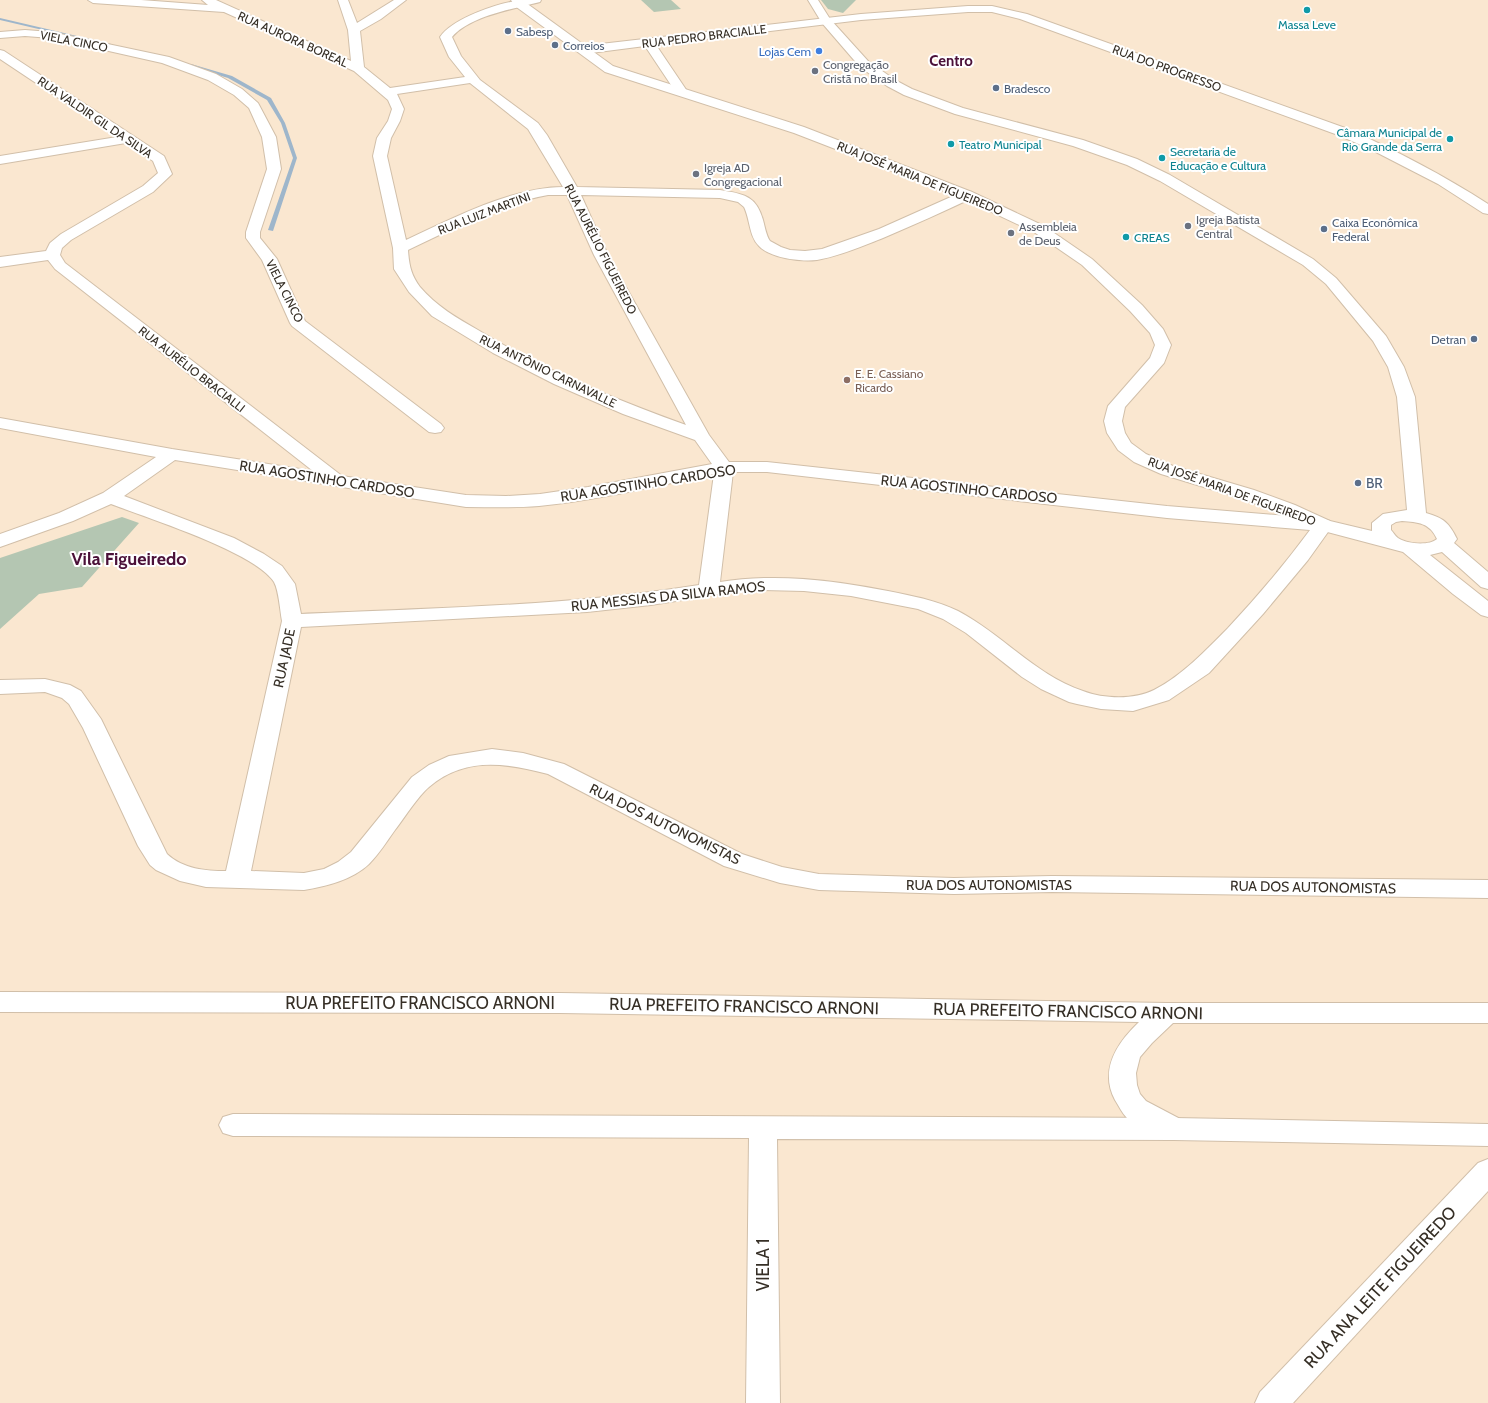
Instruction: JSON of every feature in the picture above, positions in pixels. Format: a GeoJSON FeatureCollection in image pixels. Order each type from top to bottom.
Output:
{"type":"FeatureCollection","features":[{"type":"Feature","properties":{"kind":"street"},"geometry":{"type":"LineString","coordinates":[[93,0],[229,10]]}},
{"type":"Feature","properties":{"kind":"street","name":"RUA AURORA BOREAL"},"geometry":{"type":"LineString","coordinates":[[207,0],[358,68]]}},
{"type":"Feature","properties":{"kind":"street"},"geometry":{"type":"LineString","coordinates":[[343,0],[354,30],[358,68]]}},
{"type":"Feature","properties":{"kind":"street"},"geometry":{"type":"LineString","coordinates":[[354,30],[377,17],[401,0]]}},
{"type":"Feature","properties":{"kind":"street"},"geometry":{"type":"LineString","coordinates":[[517,2],[536,0]]}},
{"type":"Feature","properties":{"kind":"street"},"geometry":{"type":"LineString","coordinates":[[813,0],[826,21],[864,64],[891,83],[908,92],[959,111],[1078,143],[1132,162],[1165,178],[1308,262],[1331,281],[1380,339],[1396,367],[1406,397],[1417,516]]}},
{"type":"Feature","properties":{"kind":"street","name":"RUA JOSÉ MARIA DE FIGUEIREDO"},"geometry":{"type":"LineString","coordinates":[[517,2],[609,69],[799,130],[967,195],[1039,229],[1087,262],[1136,308],[1158,332],[1163,345],[1158,359],[1117,406],[1113,421],[1116,433],[1124,446],[1140,458],[1167,470],[1246,494],[1288,509],[1323,524]]}},
{"type":"Feature","properties":{"kind":"street","name":"RUA AURÉLIO FIGUEIREDO"},"geometry":{"type":"LineString","coordinates":[[517,2],[458,24],[449,31],[446,37],[455,57],[473,79],[533,126],[540,135],[572,191],[601,255],[701,436],[724,467]]}},
{"type":"Feature","properties":{"kind":"street","name":"RUA DO PROGRESSO"},"geometry":{"type":"LineString","coordinates":[[826,21],[968,9],[992,9],[1024,16],[1344,132],[1375,146],[1443,181],[1488,210]]}},
{"type":"Feature","properties":{"kind":"street","name":"RUA PEDRO BRACIALLE"},"geometry":{"type":"LineString","coordinates":[[583,50],[826,21]]}},
{"type":"Feature","properties":{"kind":"street","name":"VIELA CINCO"},"geometry":{"type":"LineString","coordinates":[[0,35],[51,35],[165,60],[212,76],[238,92],[254,106],[269,137],[274,169],[252,232],[253,238],[269,260],[298,323],[435,428]]}},
{"type":"Feature","properties":{"kind":"street"},"geometry":{"type":"LineString","coordinates":[[649,42],[681,91]]}},
{"type":"Feature","properties":{"kind":"street","name":"RUA VALDIR GIL DA SILVA"},"geometry":{"type":"LineString","coordinates":[[0,54],[159,159],[165,174],[159,181],[148,189],[66,237],[55,246],[52,255]]}},
{"type":"Feature","properties":{"kind":"street","name":"RUA ANTÔNIO CARNAVALLE"},"geometry":{"type":"LineString","coordinates":[[358,68],[394,98],[398,109],[394,121],[384,138],[380,156],[400,248],[402,269],[414,288],[438,313],[462,329],[499,350],[560,380],[629,410],[701,436]]}},
{"type":"Feature","properties":{"kind":"street"},"geometry":{"type":"LineString","coordinates":[[388,92],[473,79]]}},
{"type":"Feature","properties":{"kind":"street"},"geometry":{"type":"LineString","coordinates":[[0,160],[128,139]]}},
{"type":"Feature","properties":{"kind":"street","name":"RUA LUIZ MARTINI"},"geometry":{"type":"LineString","coordinates":[[400,248],[463,219],[526,195],[548,191],[572,191],[720,194],[740,198],[748,201],[752,206],[759,235],[765,245],[777,251],[804,256],[817,255],[845,248],[967,195]]}},
{"type":"Feature","properties":{"kind":"street"},"geometry":{"type":"LineString","coordinates":[[0,262],[52,255]]}},
{"type":"Feature","properties":{"kind":"street","name":"RUA AURÉLIO BRACIALLI"},"geometry":{"type":"LineString","coordinates":[[52,255],[60,266],[172,355],[336,480]]}},
{"type":"Feature","properties":{"kind":"street","name":"RUA AGOSTINHO CARDOSO"},"geometry":{"type":"LineString","coordinates":[[0,423],[172,454],[466,501],[506,502],[540,500],[588,493],[724,467],[767,467],[1167,512],[1323,524]]}},
{"type":"Feature","properties":{"kind":"street"},"geometry":{"type":"LineString","coordinates":[[0,541],[66,517],[110,497],[172,454]]}},
{"type":"Feature","properties":{"kind":"street"},"geometry":{"type":"LineString","coordinates":[[709,589],[724,467]]}},
{"type":"Feature","properties":{"kind":"street","name":"RUA JADE"},"geometry":{"type":"LineString","coordinates":[[110,497],[227,542],[257,558],[275,570],[285,584],[292,620],[237,878]]}},
{"type":"Feature","properties":{"kind":"street"},"geometry":{"type":"LineString","coordinates":[[1400,515],[1417,516],[1434,522],[1442,527],[1447,533],[1447,539],[1444,544],[1433,549],[1426,550],[1410,548],[1323,524],[1386,519],[1400,515]]}},
{"type":"Feature","properties":{"kind":"street"},"geometry":{"type":"LineString","coordinates":[[1386,519],[1381,522],[1381,532],[1391,542]]}},
{"type":"Feature","properties":{"kind":"street","name":"RUA MESSIAS DA SILVA RAMOS"},"geometry":{"type":"LineString","coordinates":[[292,620],[587,606],[651,599],[709,589],[763,584],[804,585],[852,590],[923,604],[950,615],[973,629],[1030,672],[1049,684],[1077,697],[1101,702],[1134,704],[1161,695],[1201,668],[1256,610],[1301,556],[1323,524]]}},
{"type":"Feature","properties":{"kind":"street"},"geometry":{"type":"LineString","coordinates":[[1444,544],[1488,583]]}},
{"type":"Feature","properties":{"kind":"street"},"geometry":{"type":"LineString","coordinates":[[1410,548],[1460,590],[1488,611]]}},
{"type":"Feature","properties":{"kind":"street","name":"RUA DOS AUTONOMISTAS"},"geometry":{"type":"LineString","coordinates":[[0,687],[31,684],[56,688],[71,693],[85,711],[150,846],[160,861],[181,872],[205,879],[237,878],[297,883],[334,876],[348,869],[360,858],[420,782],[437,770],[458,761],[492,756],[523,760],[556,769],[733,860],[780,875],[820,882],[954,886],[1052,884],[1488,889]]}},
{"type":"Feature","properties":{"kind":"street","name":"RUA PREFEITO FRANCISCO ARNONI"},"geometry":{"type":"LineString","coordinates":[[0,1002],[560,1003],[1166,1013],[1488,1012]]}},
{"type":"Feature","properties":{"kind":"street"},"geometry":{"type":"LineString","coordinates":[[1166,1013],[1136,1041],[1125,1059],[1121,1075],[1125,1093],[1136,1109],[1174,1129]]}},
{"type":"Feature","properties":{"kind":"street"},"geometry":{"type":"LineString","coordinates":[[233,1125],[1174,1129],[1488,1135]]}},
{"type":"Feature","properties":{"kind":"street","name":"VIELA 1"},"geometry":{"type":"LineString","coordinates":[[763,1403],[764,1128]]}},
{"type":"Feature","properties":{"kind":"street","name":"RUA ANA LEITE FIGUEIREDO"},"geometry":{"type":"LineString","coordinates":[[1272,1403],[1488,1171]]}},
{"type":"Feature","properties":{"kind":"green space"},"geometry":{"type":"Polygon","coordinates":[[[641,0],[671,0],[681,9],[654,12],[641,0]]]}},
{"type":"Feature","properties":{"kind":"green space"},"geometry":{"type":"Polygon","coordinates":[[[821,0],[856,0],[843,13],[828,9],[821,0]]]}},
{"type":"Feature","properties":{"kind":"green space"},"geometry":{"type":"Polygon","coordinates":[[[122,517],[139,523],[82,587],[39,594],[0,629],[0,558],[122,517]]]}},
{"type":"Feature","properties":{"kind":"waterway"},"geometry":{"type":"LineString","coordinates":[[0,19],[111,45]]}},
{"type":"Feature","properties":{"kind":"waterway"},"geometry":{"type":"LineString","coordinates":[[191,65],[230,77],[269,99],[283,123],[295,158],[271,230]]}},
{"type":"Feature","properties":{"kind":"place","name":"Massa Leve"},"geometry":{"type":"Point","coordinates":[1307,10]}},
{"type":"Feature","properties":{"kind":"place","name":"Sabesp"},"geometry":{"type":"Point","coordinates":[508,31]}},
{"type":"Feature","properties":{"kind":"place","name":"Correios"},"geometry":{"type":"Point","coordinates":[555,45]}},
{"type":"Feature","properties":{"kind":"place","name":"Lojas Cem"},"geometry":{"type":"Point","coordinates":[819,51]}},
{"type":"Feature","properties":{"kind":"place","name":"Congregação Cristã no Brasil"},"geometry":{"type":"Point","coordinates":[815,71]}},
{"type":"Feature","properties":{"kind":"place","name":"Bradesco"},"geometry":{"type":"Point","coordinates":[996,88]}},
{"type":"Feature","properties":{"kind":"place","name":"Câmara Municipal de Rio Grande da Serra"},"geometry":{"type":"Point","coordinates":[1450,139]}},
{"type":"Feature","properties":{"kind":"place","name":"Teatro Municipal"},"geometry":{"type":"Point","coordinates":[951,144]}},
{"type":"Feature","properties":{"kind":"place","name":"Secretaria de Educação e Cultura"},"geometry":{"type":"Point","coordinates":[1162,158]}},
{"type":"Feature","properties":{"kind":"place","name":"Igreja AD Congregacional"},"geometry":{"type":"Point","coordinates":[696,174]}},
{"type":"Feature","properties":{"kind":"place","name":"Igreja Batista Central"},"geometry":{"type":"Point","coordinates":[1188,226]}},
{"type":"Feature","properties":{"kind":"place","name":"Caixa Econômica Federal"},"geometry":{"type":"Point","coordinates":[1324,229]}},
{"type":"Feature","properties":{"kind":"place","name":"Assembleia de Deus"},"geometry":{"type":"Point","coordinates":[1011,233]}},
{"type":"Feature","properties":{"kind":"place","name":"CREAS"},"geometry":{"type":"Point","coordinates":[1126,237]}},
{"type":"Feature","properties":{"kind":"place","name":"Detran"},"geometry":{"type":"Point","coordinates":[1474,339]}},
{"type":"Feature","properties":{"kind":"place","name":"E. E. Cassiano Ricardo"},"geometry":{"type":"Point","coordinates":[847,380]}},
{"type":"Feature","properties":{"kind":"place","name":"BR"},"geometry":{"type":"Point","coordinates":[1358,483]}},
{"type":"Feature","properties":{"kind":"district","name":"Centro"},"geometry":{"type":"Point","coordinates":[951,61]}},
{"type":"Feature","properties":{"kind":"district","name":"Vila Figueiredo"},"geometry":{"type":"Point","coordinates":[129,559]}}]}
